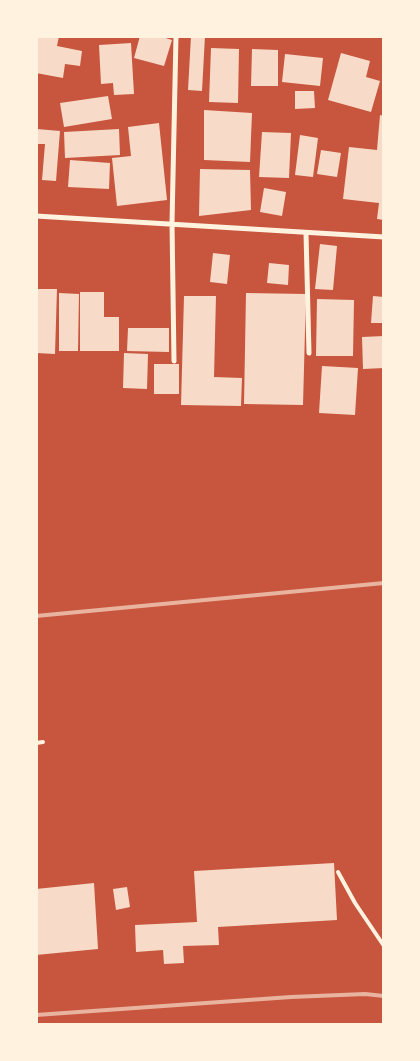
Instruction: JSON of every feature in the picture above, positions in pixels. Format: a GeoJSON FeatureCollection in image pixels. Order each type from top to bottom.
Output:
{"type":"FeatureCollection","features":[{"type":"Feature","properties":{"kind":"street"},"geometry":{"type":"LineString","coordinates":[[174,361],[172,222],[176,36]]}},
{"type":"Feature","properties":{"kind":"street"},"geometry":{"type":"LineString","coordinates":[[36,216],[172,222],[384,237]]}},
{"type":"Feature","properties":{"kind":"street"},"geometry":{"type":"LineString","coordinates":[[306,232],[309,353]]}},
{"type":"Feature","properties":{"kind":"lane"},"geometry":{"type":"LineString","coordinates":[[36,743],[43,742]]}},
{"type":"Feature","properties":{"kind":"lane"},"geometry":{"type":"LineString","coordinates":[[338,872],[384,946]]}},
{"type":"Feature","properties":{"kind":"building"},"geometry":{"type":"Polygon","coordinates":[[[59,36],[57,46],[82,51],[80,66],[65,64],[63,78],[36,73],[36,37],[59,36]]]}},
{"type":"Feature","properties":{"kind":"building"},"geometry":{"type":"Polygon","coordinates":[[[140,36],[159,36],[172,40],[164,66],[134,58],[140,36]]]}},
{"type":"Feature","properties":{"kind":"building"},"geometry":{"type":"Polygon","coordinates":[[[191,36],[205,36],[202,91],[188,90],[191,36]]]}},
{"type":"Feature","properties":{"kind":"building"},"geometry":{"type":"Polygon","coordinates":[[[131,43],[134,94],[114,95],[113,83],[101,84],[99,45],[131,43]]]}},
{"type":"Feature","properties":{"kind":"building"},"geometry":{"type":"Polygon","coordinates":[[[211,48],[239,49],[238,103],[209,102],[211,48]]]}},
{"type":"Feature","properties":{"kind":"building"},"geometry":{"type":"Polygon","coordinates":[[[252,49],[278,50],[278,86],[251,86],[252,49]]]}},
{"type":"Feature","properties":{"kind":"building"},"geometry":{"type":"Polygon","coordinates":[[[341,53],[370,61],[366,77],[380,81],[371,112],[328,100],[341,53]]]}},
{"type":"Feature","properties":{"kind":"building"},"geometry":{"type":"Polygon","coordinates":[[[285,54],[323,58],[320,86],[282,82],[285,54]]]}},
{"type":"Feature","properties":{"kind":"building"},"geometry":{"type":"Polygon","coordinates":[[[295,91],[314,91],[315,108],[295,109],[295,91]]]}},
{"type":"Feature","properties":{"kind":"building"},"geometry":{"type":"Polygon","coordinates":[[[108,96],[112,119],[64,127],[60,103],[108,96]]]}},
{"type":"Feature","properties":{"kind":"building"},"geometry":{"type":"Polygon","coordinates":[[[204,110],[252,113],[250,162],[204,160],[204,110]]]}},
{"type":"Feature","properties":{"kind":"building"},"geometry":{"type":"Polygon","coordinates":[[[380,115],[384,116],[384,220],[377,219],[379,203],[343,199],[349,147],[377,150],[380,115]]]}},
{"type":"Feature","properties":{"kind":"building"},"geometry":{"type":"Polygon","coordinates":[[[159,123],[167,200],[117,206],[112,158],[131,156],[128,127],[159,123]]]}},
{"type":"Feature","properties":{"kind":"building"},"geometry":{"type":"Polygon","coordinates":[[[37,129],[60,131],[56,181],[42,180],[45,144],[36,144],[37,129]]]}},
{"type":"Feature","properties":{"kind":"building"},"geometry":{"type":"Polygon","coordinates":[[[119,129],[120,155],[65,158],[64,132],[119,129]]]}},
{"type":"Feature","properties":{"kind":"building"},"geometry":{"type":"Polygon","coordinates":[[[262,132],[291,133],[289,178],[259,177],[262,132]]]}},
{"type":"Feature","properties":{"kind":"building"},"geometry":{"type":"Polygon","coordinates":[[[300,135],[318,138],[313,177],[295,175],[300,135]]]}},
{"type":"Feature","properties":{"kind":"building"},"geometry":{"type":"Polygon","coordinates":[[[321,150],[341,153],[337,177],[317,174],[321,150]]]}},
{"type":"Feature","properties":{"kind":"building"},"geometry":{"type":"Polygon","coordinates":[[[70,160],[110,163],[109,189],[68,187],[70,160]]]}},
{"type":"Feature","properties":{"kind":"building"},"geometry":{"type":"Polygon","coordinates":[[[200,169],[250,170],[251,210],[199,216],[200,169]]]}},
{"type":"Feature","properties":{"kind":"building"},"geometry":{"type":"Polygon","coordinates":[[[264,188],[286,192],[282,216],[260,212],[264,188]]]}},
{"type":"Feature","properties":{"kind":"building"},"geometry":{"type":"Polygon","coordinates":[[[320,244],[337,246],[333,290],[315,289],[320,244]]]}},
{"type":"Feature","properties":{"kind":"building"},"geometry":{"type":"Polygon","coordinates":[[[213,253],[230,255],[227,284],[210,282],[213,253]]]}},
{"type":"Feature","properties":{"kind":"building"},"geometry":{"type":"Polygon","coordinates":[[[269,263],[289,265],[288,285],[267,283],[269,263]]]}},
{"type":"Feature","properties":{"kind":"building"},"geometry":{"type":"Polygon","coordinates":[[[36,289],[57,289],[55,354],[36,353],[36,289]]]}},
{"type":"Feature","properties":{"kind":"building"},"geometry":{"type":"Polygon","coordinates":[[[80,292],[104,292],[104,317],[119,317],[119,351],[80,351],[80,292]]]}},
{"type":"Feature","properties":{"kind":"building"},"geometry":{"type":"Polygon","coordinates":[[[59,293],[79,294],[78,351],[59,351],[59,293]]]}},
{"type":"Feature","properties":{"kind":"building"},"geometry":{"type":"Polygon","coordinates":[[[246,293],[306,294],[303,405],[244,404],[246,293]]]}},
{"type":"Feature","properties":{"kind":"building"},"geometry":{"type":"Polygon","coordinates":[[[184,296],[216,296],[214,377],[242,378],[241,406],[181,405],[184,296]]]}},
{"type":"Feature","properties":{"kind":"building"},"geometry":{"type":"Polygon","coordinates":[[[373,296],[384,297],[384,323],[371,323],[373,296]]]}},
{"type":"Feature","properties":{"kind":"building"},"geometry":{"type":"Polygon","coordinates":[[[317,299],[354,300],[353,356],[316,356],[317,299]]]}},
{"type":"Feature","properties":{"kind":"building"},"geometry":{"type":"Polygon","coordinates":[[[128,328],[169,328],[169,352],[127,351],[128,328]]]}},
{"type":"Feature","properties":{"kind":"building"},"geometry":{"type":"Polygon","coordinates":[[[384,336],[384,368],[363,369],[362,337],[384,336]]]}},
{"type":"Feature","properties":{"kind":"building"},"geometry":{"type":"Polygon","coordinates":[[[124,353],[148,354],[147,389],[123,388],[124,353]]]}},
{"type":"Feature","properties":{"kind":"building"},"geometry":{"type":"Polygon","coordinates":[[[154,364],[179,364],[179,394],[154,394],[154,364]]]}},
{"type":"Feature","properties":{"kind":"building"},"geometry":{"type":"Polygon","coordinates":[[[322,366],[358,368],[355,415],[319,413],[322,366]]]}},
{"type":"Feature","properties":{"kind":"building"},"geometry":{"type":"Polygon","coordinates":[[[334,863],[337,920],[218,927],[219,945],[183,946],[184,963],[164,964],[163,950],[136,952],[135,925],[197,922],[194,871],[334,863]]]}},
{"type":"Feature","properties":{"kind":"building"},"geometry":{"type":"Polygon","coordinates":[[[94,883],[98,949],[36,955],[36,889],[94,883]]]}},
{"type":"Feature","properties":{"kind":"building"},"geometry":{"type":"Polygon","coordinates":[[[127,887],[130,907],[116,910],[113,889],[127,887]]]}},
{"type":"Feature","properties":{"kind":"railway"},"geometry":{"type":"LineString","coordinates":[[36,616],[384,583]]}},
{"type":"Feature","properties":{"kind":"railway"},"geometry":{"type":"LineString","coordinates":[[36,1015],[291,997],[365,994],[384,996]]}}]}
